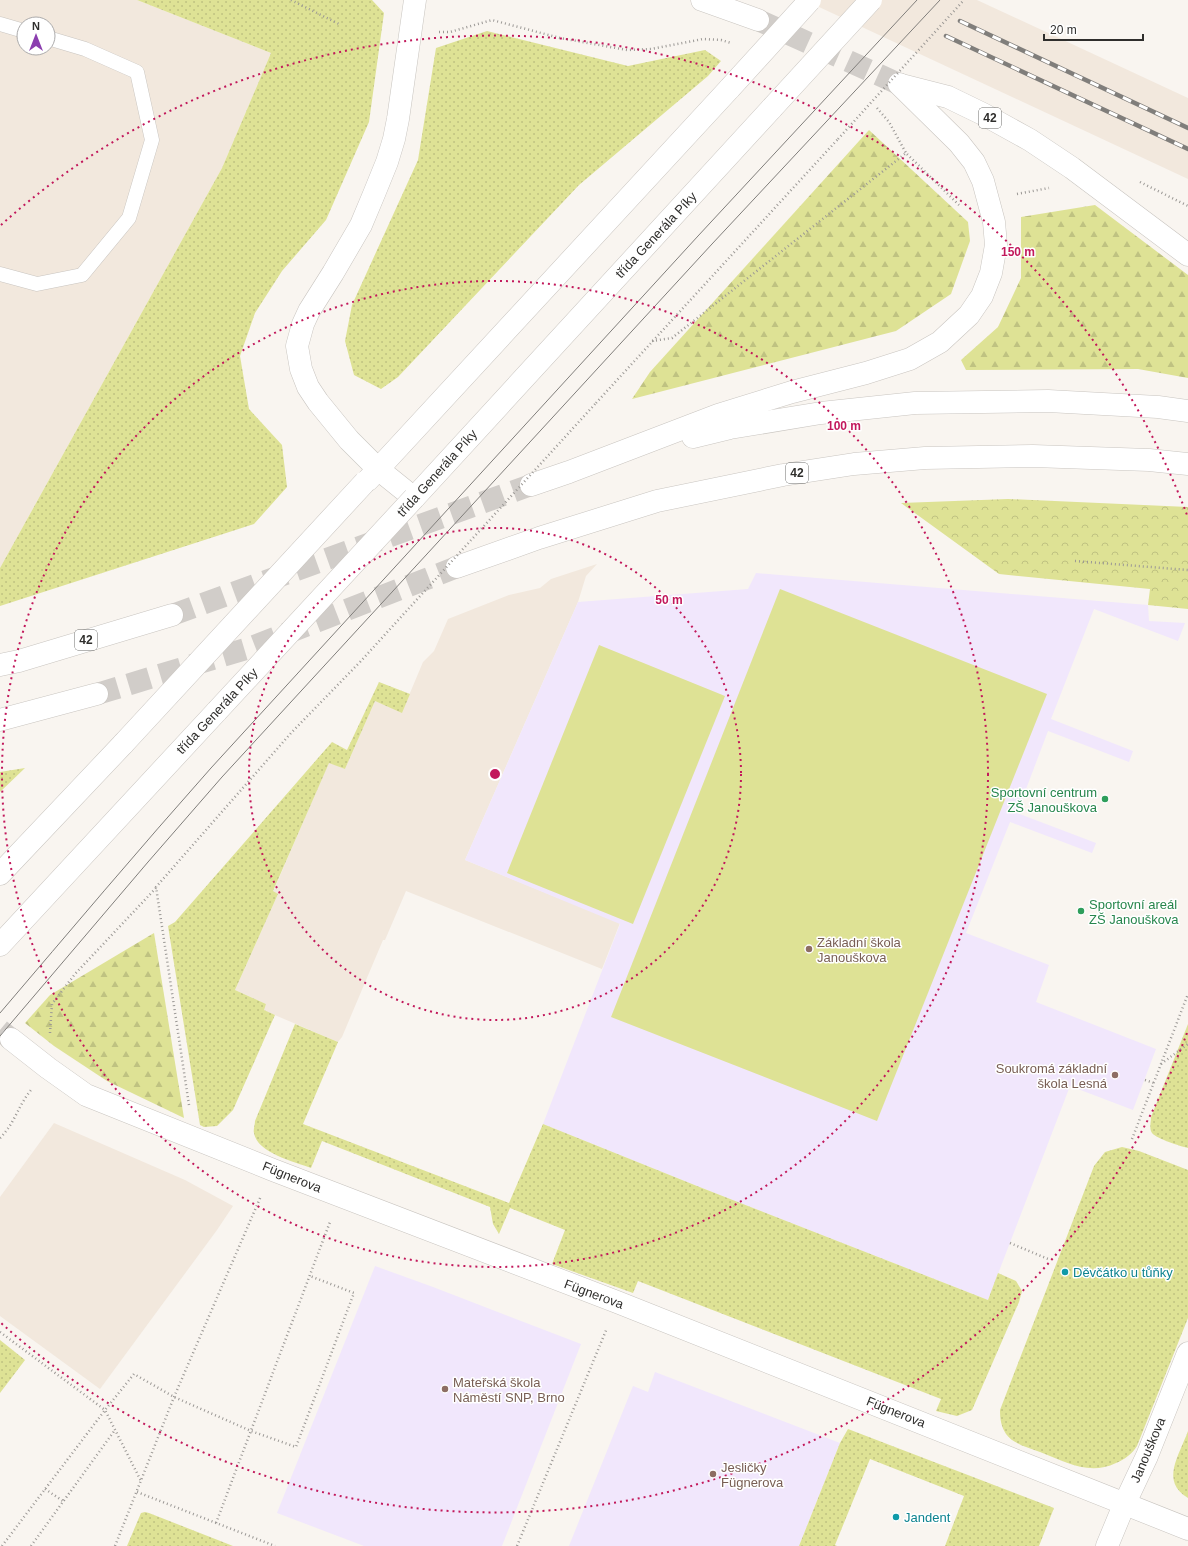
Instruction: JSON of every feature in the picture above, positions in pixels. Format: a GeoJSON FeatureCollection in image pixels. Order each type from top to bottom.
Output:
{"type":"FeatureCollection","features":[{"type":"Feature","properties":{"kind":"main road"},"geometry":{"type":"LineString","coordinates":[[414,498],[376,475],[311,392],[301,369],[297,346],[303,324],[309,310],[333,273],[361,224],[387,162],[398,119],[415,0]]}},
{"type":"Feature","properties":{"kind":"main road"},"geometry":{"type":"LineString","coordinates":[[702,0],[758,20]]}},
{"type":"Feature","properties":{"kind":"main road"},"geometry":{"type":"LineString","coordinates":[[0,874],[376,475],[810,0]]}},
{"type":"Feature","properties":{"kind":"main road","name":"třída Generála Píky"},"geometry":{"type":"LineString","coordinates":[[0,945],[414,498],[871,0]]}},
{"type":"Feature","properties":{"kind":"main road","name":"42"},"geometry":{"type":"LineString","coordinates":[[531,485],[718,415],[792,392],[866,374],[910,359],[940,342],[970,315],[982,296],[991,273],[996,245],[994,222],[983,181],[974,162],[959,143],[899,84],[948,97],[984,114],[1030,140],[1072,168],[1188,255]]}},
{"type":"Feature","properties":{"kind":"main road","name":"42"},"geometry":{"type":"LineString","coordinates":[[569,472],[650,448],[730,428],[821,413],[915,403],[1048,401],[1158,407],[1188,411]]}},
{"type":"Feature","properties":{"kind":"main road","name":"42"},"geometry":{"type":"LineString","coordinates":[[458,567],[539,538],[657,501],[783,475],[854,464],[925,458],[1033,456],[1149,460],[1188,464]]}},
{"type":"Feature","properties":{"kind":"main road","name":"42"},"geometry":{"type":"LineString","coordinates":[[0,665],[172,614]]}},
{"type":"Feature","properties":{"kind":"main road"},"geometry":{"type":"LineString","coordinates":[[0,720],[97,694]]}},
{"type":"Feature","properties":{"kind":"main road","name":"Fügnerova"},"geometry":{"type":"LineString","coordinates":[[12,1039],[48,1068],[86,1095],[273,1170],[617,1302],[969,1441],[1124,1505],[1188,1529]]}},
{"type":"Feature","properties":{"kind":"main road","name":"Janouškova"},"geometry":{"type":"LineString","coordinates":[[1107,1546],[1147,1456],[1188,1353]]}},
{"type":"Feature","properties":{"kind":"lane"},"geometry":{"type":"LineString","coordinates":[[0,24],[16,29]]}},
{"type":"Feature","properties":{"kind":"lane"},"geometry":{"type":"LineString","coordinates":[[0,274],[37,284],[82,275],[129,218],[152,140],[137,72],[85,49],[56,40]]}},
{"type":"Feature","properties":{"kind":"path"},"geometry":{"type":"LineString","coordinates":[[291,0],[341,25]]}},
{"type":"Feature","properties":{"kind":"path"},"geometry":{"type":"LineString","coordinates":[[0,1138],[9,1128],[26,1096],[48,1068],[52,1004],[75,974],[156,887],[291,733],[360,662],[964,0]]}},
{"type":"Feature","properties":{"kind":"path"},"geometry":{"type":"LineString","coordinates":[[434,32],[450,32],[492,20],[560,38],[627,50],[650,49],[703,39],[721,40],[735,45]]}},
{"type":"Feature","properties":{"kind":"path"},"geometry":{"type":"LineString","coordinates":[[876,108],[889,122],[906,153],[948,196],[960,206],[1054,187],[1072,168]]}},
{"type":"Feature","properties":{"kind":"path"},"geometry":{"type":"LineString","coordinates":[[652,341],[672,338],[906,153]]}},
{"type":"Feature","properties":{"kind":"path"},"geometry":{"type":"LineString","coordinates":[[1075,561],[1188,570]]}},
{"type":"Feature","properties":{"kind":"path"},"geometry":{"type":"LineString","coordinates":[[156,887],[189,1106]]}},
{"type":"Feature","properties":{"kind":"path"},"geometry":{"type":"LineString","coordinates":[[1132,1139],[1188,994]]}},
{"type":"Feature","properties":{"kind":"path"},"geometry":{"type":"LineString","coordinates":[[1161,1064],[1188,1044]]}},
{"type":"Feature","properties":{"kind":"path"},"geometry":{"type":"LineString","coordinates":[[1145,1080],[1154,1083]]}},
{"type":"Feature","properties":{"kind":"path"},"geometry":{"type":"LineString","coordinates":[[115,1546],[174,1397],[273,1170]]}},
{"type":"Feature","properties":{"kind":"path"},"geometry":{"type":"LineString","coordinates":[[216,1523],[332,1216]]}},
{"type":"Feature","properties":{"kind":"path"},"geometry":{"type":"LineString","coordinates":[[1010,1243],[1048,1259]]}},
{"type":"Feature","properties":{"kind":"path"},"geometry":{"type":"LineString","coordinates":[[2,1546],[134,1374],[174,1397],[251,1431],[296,1447],[354,1293],[310,1276]]}},
{"type":"Feature","properties":{"kind":"path"},"geometry":{"type":"LineString","coordinates":[[517,1546],[617,1302]]}},
{"type":"Feature","properties":{"kind":"path"},"geometry":{"type":"LineString","coordinates":[[0,1332],[105,1410],[141,1481]]}},
{"type":"Feature","properties":{"kind":"path"},"geometry":{"type":"LineString","coordinates":[[31,1546],[115,1430]]}},
{"type":"Feature","properties":{"kind":"path"},"geometry":{"type":"LineString","coordinates":[[45,1489],[63,1501]]}},
{"type":"Feature","properties":{"kind":"path"},"geometry":{"type":"LineString","coordinates":[[137,1492],[275,1546]]}},
{"type":"Feature","properties":{"kind":"shaded area"},"geometry":{"type":"Polygon","coordinates":[[[0,0],[137,0],[271,53],[222,168],[0,568],[0,0]]]}},
{"type":"Feature","properties":{"kind":"shaded area"},"geometry":{"type":"Polygon","coordinates":[[[804,0],[977,0],[1188,98],[1188,179],[804,0]]]}},
{"type":"Feature","properties":{"kind":"shaded area"},"geometry":{"type":"Polygon","coordinates":[[[597,564],[586,576],[578,602],[465,860],[620,923],[602,969],[406,891],[385,940],[383,940],[342,1037],[338,1042],[263,1010],[266,1004],[235,990],[278,894],[273,892],[329,762],[345,769],[375,701],[402,712],[423,662],[434,651],[448,619],[509,595],[540,588],[551,579],[597,564]]]}},
{"type":"Feature","properties":{"kind":"shaded area","name":"Základní škola Janouškova"},"geometry":{"type":"Polygon","coordinates":[[[756,573],[1148,605],[1149,621],[1185,623],[1178,641],[1094,609],[1051,719],[1133,751],[1129,762],[1048,731],[1017,813],[1096,843],[1092,853],[1010,822],[966,933],[1049,965],[1036,1002],[1156,1049],[1133,1110],[1070,1086],[988,1300],[543,1124],[620,924],[465,860],[578,602],[748,589],[756,573]]]}},
{"type":"Feature","properties":{"kind":"shaded area"},"geometry":{"type":"Polygon","coordinates":[[[54,1123],[185,1180],[233,1206],[100,1389],[0,1316],[0,1197],[54,1123]]]}},
{"type":"Feature","properties":{"kind":"shaded area","name":"Mateřská škola Náměstí SNP, Brno"},"geometry":{"type":"Polygon","coordinates":[[[375,1266],[581,1344],[502,1546],[364,1546],[277,1513],[375,1266]]]}},
{"type":"Feature","properties":{"kind":"shaded area","name":"Jesličky Fügnerova"},"geometry":{"type":"Polygon","coordinates":[[[655,1372],[840,1443],[799,1546],[569,1546],[633,1386],[648,1392],[655,1372]]]}},
{"type":"Feature","properties":{"kind":"green space"},"geometry":{"type":"Polygon","coordinates":[[[137,0],[372,0],[384,13],[369,122],[326,220],[282,271],[255,313],[240,356],[249,409],[282,445],[287,487],[254,524],[0,606],[0,568],[222,168],[271,53],[137,0]]]}},
{"type":"Feature","properties":{"kind":"green space"},"geometry":{"type":"Polygon","coordinates":[[[487,31],[628,66],[705,50],[721,61],[708,76],[579,185],[398,377],[381,389],[354,375],[345,341],[352,305],[418,160],[436,48],[487,31]]]}},
{"type":"Feature","properties":{"kind":"green space"},"geometry":{"type":"Polygon","coordinates":[[[869,130],[968,222],[970,241],[951,294],[896,331],[632,399],[650,372],[869,130]]]}},
{"type":"Feature","properties":{"kind":"green space"},"geometry":{"type":"Polygon","coordinates":[[[1095,205],[1188,275],[1188,378],[1138,369],[966,370],[961,360],[998,327],[1021,278],[1021,217],[1095,205]]]}},
{"type":"Feature","properties":{"kind":"green space"},"geometry":{"type":"Polygon","coordinates":[[[1008,499],[1188,507],[1188,609],[1148,605],[1150,589],[999,574],[901,503],[1008,499]]]}},
{"type":"Feature","properties":{"kind":"green space"},"geometry":{"type":"Polygon","coordinates":[[[780,589],[1047,694],[877,1121],[611,1017],[780,589]]]}},
{"type":"Feature","properties":{"kind":"green space"},"geometry":{"type":"Polygon","coordinates":[[[599,645],[725,696],[633,924],[507,873],[599,645]]]}},
{"type":"Feature","properties":{"kind":"green space"},"geometry":{"type":"Polygon","coordinates":[[[379,682],[410,694],[402,713],[375,701],[345,769],[329,763],[273,891],[278,894],[235,990],[266,1004],[264,1010],[275,1015],[233,1110],[217,1126],[204,1127],[200,1125],[168,926],[175,922],[332,742],[347,750],[379,682]]]}},
{"type":"Feature","properties":{"kind":"green space"},"geometry":{"type":"Polygon","coordinates":[[[25,768],[0,792],[0,772],[25,768]]]}},
{"type":"Feature","properties":{"kind":"green space"},"geometry":{"type":"Polygon","coordinates":[[[154,933],[184,1118],[107,1081],[54,1046],[25,1023],[50,995],[154,933]]]}},
{"type":"Feature","properties":{"kind":"green space"},"geometry":{"type":"Polygon","coordinates":[[[295,1024],[338,1042],[303,1124],[509,1203],[543,1124],[988,1300],[998,1273],[1016,1281],[1022,1291],[1019,1302],[972,1410],[957,1416],[936,1411],[941,1399],[638,1281],[633,1293],[552,1264],[565,1230],[510,1208],[499,1234],[493,1224],[490,1207],[322,1141],[311,1168],[287,1160],[269,1151],[257,1140],[254,1132],[255,1121],[295,1024]]]}},
{"type":"Feature","properties":{"kind":"green space"},"geometry":{"type":"Polygon","coordinates":[[[1188,1024],[1188,1148],[1159,1138],[1152,1133],[1150,1127],[1151,1117],[1188,1024]]]}},
{"type":"Feature","properties":{"kind":"green space"},"geometry":{"type":"Polygon","coordinates":[[[1122,1147],[1139,1151],[1188,1170],[1188,1318],[1135,1449],[1122,1460],[1106,1467],[1087,1468],[1068,1463],[1013,1440],[1006,1434],[1003,1428],[1000,1410],[1094,1166],[1105,1152],[1122,1147]]]}},
{"type":"Feature","properties":{"kind":"green space"},"geometry":{"type":"Polygon","coordinates":[[[0,1340],[25,1360],[0,1393],[0,1340]]]}},
{"type":"Feature","properties":{"kind":"green space"},"geometry":{"type":"Polygon","coordinates":[[[848,1429],[1054,1508],[1039,1546],[945,1546],[964,1496],[870,1459],[835,1545],[837,1546],[799,1546],[840,1443],[848,1429]]]}},
{"type":"Feature","properties":{"kind":"green space"},"geometry":{"type":"Polygon","coordinates":[[[1188,1431],[1188,1498],[1175,1484],[1173,1476],[1177,1459],[1188,1431]]]}},
{"type":"Feature","properties":{"kind":"green space"},"geometry":{"type":"Polygon","coordinates":[[[145,1512],[233,1546],[127,1546],[141,1513],[145,1512]]]}},
{"type":"Feature","properties":{"kind":"tunnel"},"geometry":{"type":"LineString","coordinates":[[758,20],[899,84]]}},
{"type":"Feature","properties":{"kind":"tunnel"},"geometry":{"type":"LineString","coordinates":[[172,615],[531,485]]}},
{"type":"Feature","properties":{"kind":"tunnel"},"geometry":{"type":"LineString","coordinates":[[97,694],[249,648],[457,567]]}},
{"type":"Feature","properties":{"kind":"tunnel"},"geometry":{"type":"LineString","coordinates":[[0,1030],[11,1039]]}},
{"type":"Feature","properties":{"kind":"tram line"},"geometry":{"type":"LineString","coordinates":[[0,1013],[131,859],[211,768],[698,236],[917,0]]}},
{"type":"Feature","properties":{"kind":"tram line"},"geometry":{"type":"LineString","coordinates":[[0,1036],[222,777],[712,244],[940,0]]}},
{"type":"Feature","properties":{"kind":"railway"},"geometry":{"type":"LineString","coordinates":[[960,21],[1188,128]]}},
{"type":"Feature","properties":{"kind":"railway"},"geometry":{"type":"LineString","coordinates":[[946,36],[1188,149]]}},
{"type":"Feature","properties":{"kind":"place","name":"Sportovní centrum ZŠ Janouškova"},"geometry":{"type":"Point","coordinates":[1105,799]}},
{"type":"Feature","properties":{"kind":"place","name":"Sportovní areál ZŠ Janouškova"},"geometry":{"type":"Point","coordinates":[1081,911]}},
{"type":"Feature","properties":{"kind":"place","name":"Základní škola Janouškova"},"geometry":{"type":"Point","coordinates":[809,949]}},
{"type":"Feature","properties":{"kind":"place","name":"Soukromá základní škola Lesná"},"geometry":{"type":"Point","coordinates":[1115,1075]}},
{"type":"Feature","properties":{"kind":"place","name":"Děvčátko u tůňky"},"geometry":{"type":"Point","coordinates":[1065,1272]}},
{"type":"Feature","properties":{"kind":"place","name":"Mateřská škola Náměstí SNP, Brno"},"geometry":{"type":"Point","coordinates":[445,1389]}},
{"type":"Feature","properties":{"kind":"place","name":"Jesličky Fügnerova"},"geometry":{"type":"Point","coordinates":[713,1474]}},
{"type":"Feature","properties":{"kind":"place","name":"Jandent"},"geometry":{"type":"Point","coordinates":[896,1517]}}]}
